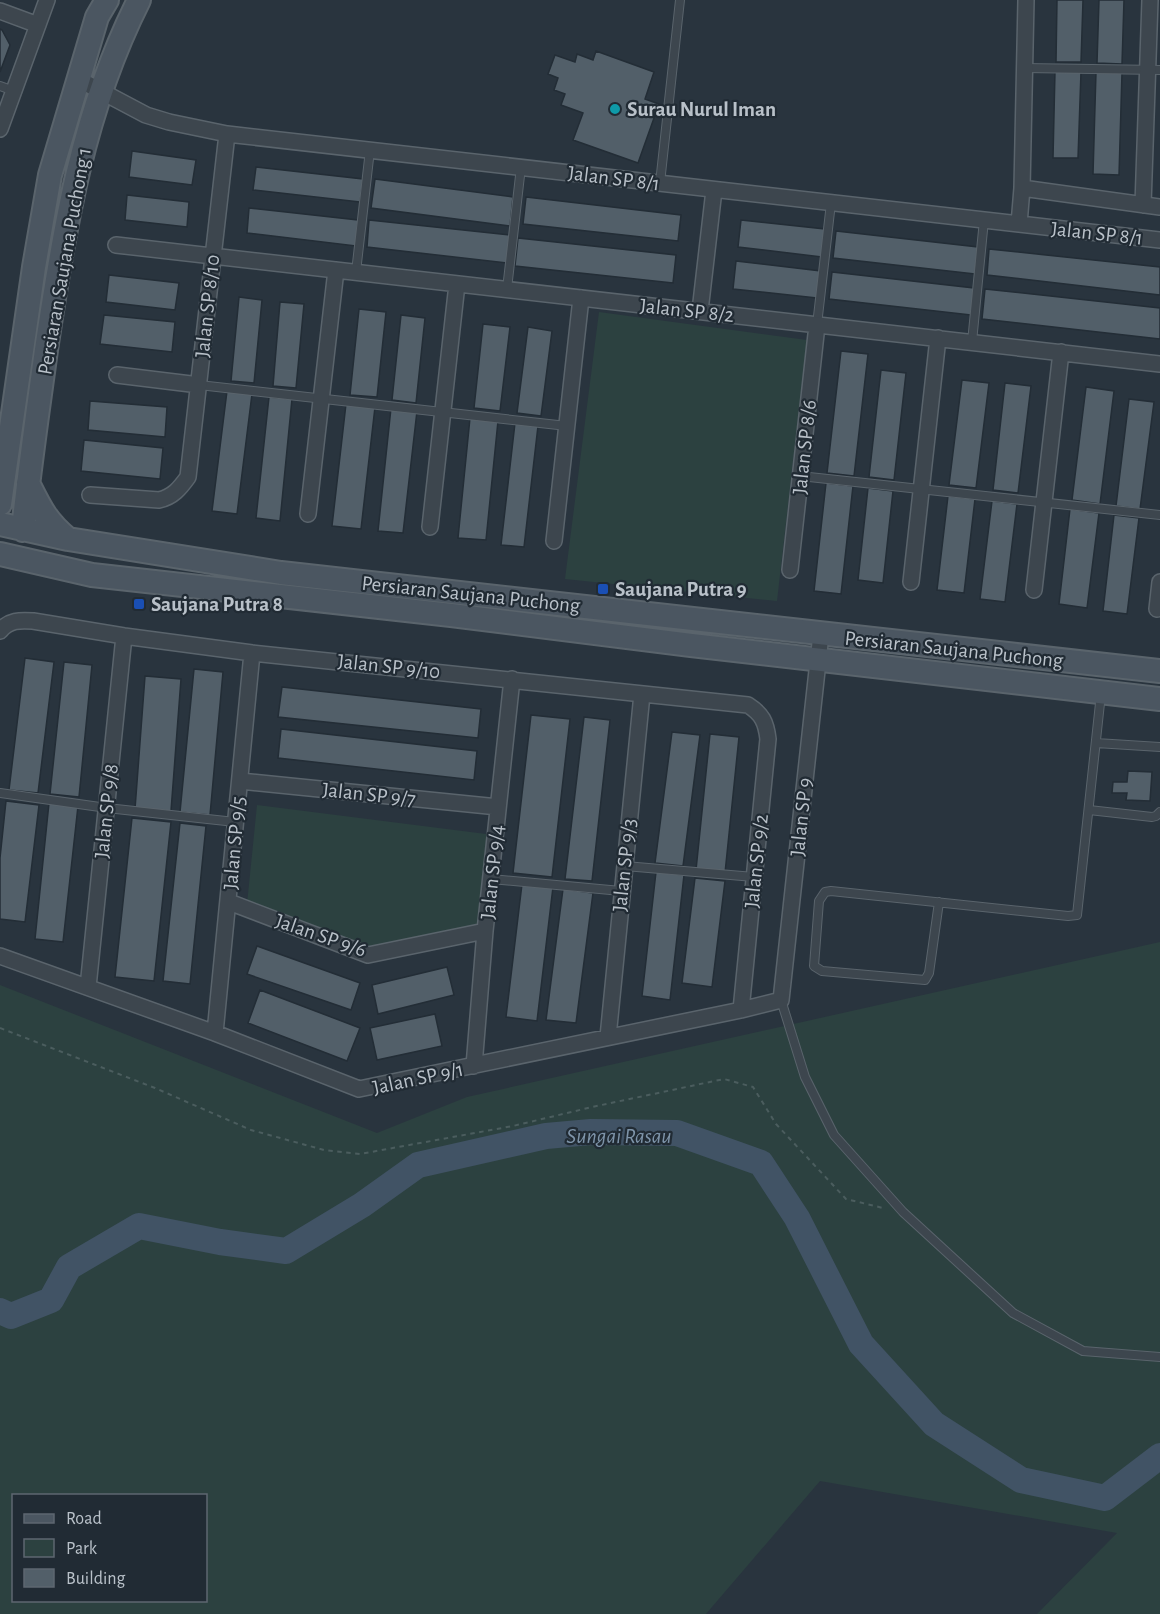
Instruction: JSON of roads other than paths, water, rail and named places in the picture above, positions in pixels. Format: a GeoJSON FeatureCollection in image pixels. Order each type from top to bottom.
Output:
{"type":"FeatureCollection","features":[{"type":"Feature","properties":{"kind":"street"},"geometry":{"type":"LineString","coordinates":[[0,129],[7,88],[38,25],[47,0]]}},
{"type":"Feature","properties":{"kind":"street","name":"Persiaran Saujana Puchong 1"},"geometry":{"type":"LineString","coordinates":[[0,504],[2,473],[50,175],[97,17],[107,0]]}},
{"type":"Feature","properties":{"kind":"street","name":"Persiaran Saujana Puchong 1"},"geometry":{"type":"LineString","coordinates":[[5,538],[27,481],[57,273],[72,192],[100,91],[123,32],[140,0]]}},
{"type":"Feature","properties":{"kind":"street"},"geometry":{"type":"LineString","coordinates":[[1019,224],[1022,188],[1026,0]]}},
{"type":"Feature","properties":{"kind":"street"},"geometry":{"type":"LineString","coordinates":[[1143,205],[1154,70],[1149,0]]}},
{"type":"Feature","properties":{"kind":"street"},"geometry":{"type":"LineString","coordinates":[[0,11],[38,25]]}},
{"type":"Feature","properties":{"kind":"street","name":"Jalan SP 8/1"},"geometry":{"type":"LineString","coordinates":[[78,79],[146,115],[227,134],[1160,240]]}},
{"type":"Feature","properties":{"kind":"street","name":"Jalan SP 8/10"},"geometry":{"type":"LineString","coordinates":[[90,495],[159,500],[168,498],[188,477],[227,134]]}},
{"type":"Feature","properties":{"kind":"street"},"geometry":{"type":"LineString","coordinates":[[1022,188],[1160,207]]}},
{"type":"Feature","properties":{"kind":"street"},"geometry":{"type":"LineString","coordinates":[[700,311],[714,190]]}},
{"type":"Feature","properties":{"kind":"street","name":"Jalan SP 8/2"},"geometry":{"type":"LineString","coordinates":[[116,245],[1160,364]]}},
{"type":"Feature","properties":{"kind":"street"},"geometry":{"type":"LineString","coordinates":[[308,514],[336,270]]}},
{"type":"Feature","properties":{"kind":"street"},"geometry":{"type":"LineString","coordinates":[[430,527],[457,284]]}},
{"type":"Feature","properties":{"kind":"street"},"geometry":{"type":"LineString","coordinates":[[554,541],[581,298]]}},
{"type":"Feature","properties":{"kind":"street","name":"Jalan SP 8/6"},"geometry":{"type":"LineString","coordinates":[[790,570],[818,325]]}},
{"type":"Feature","properties":{"kind":"street"},"geometry":{"type":"LineString","coordinates":[[911,582],[938,338]]}},
{"type":"Feature","properties":{"kind":"street"},"geometry":{"type":"LineString","coordinates":[[1034,590],[1061,352]]}},
{"type":"Feature","properties":{"kind":"street"},"geometry":{"type":"LineString","coordinates":[[117,375],[199,385]]}},
{"type":"Feature","properties":{"kind":"street"},"geometry":{"type":"LineString","coordinates":[[27,481],[52,526],[68,539]]}},
{"type":"Feature","properties":{"kind":"street","name":"Persiaran Saujana Puchong"},"geometry":{"type":"LineString","coordinates":[[5,538],[68,539],[281,573],[1160,671]]}},
{"type":"Feature","properties":{"kind":"street","name":"Persiaran Saujana Puchong"},"geometry":{"type":"LineString","coordinates":[[5,538],[22,560],[92,575],[1160,699]]}},
{"type":"Feature","properties":{"kind":"street"},"geometry":{"type":"LineString","coordinates":[[1157,609],[1160,582]]}},
{"type":"Feature","properties":{"kind":"street","name":"Jalan SP 9/10"},"geometry":{"type":"LineString","coordinates":[[0,631],[5,625],[18,620],[33,621],[124,636],[252,652],[748,705],[759,713]]}},
{"type":"Feature","properties":{"kind":"street","name":"Jalan SP 9"},"geometry":{"type":"LineString","coordinates":[[781,1000],[821,634]]}},
{"type":"Feature","properties":{"kind":"street","name":"Jalan SP 9/8"},"geometry":{"type":"LineString","coordinates":[[88,987],[124,636]]}},
{"type":"Feature","properties":{"kind":"street","name":"Jalan SP 9/5"},"geometry":{"type":"LineString","coordinates":[[215,1033],[252,652]]}},
{"type":"Feature","properties":{"kind":"street","name":"Jalan SP 9/4"},"geometry":{"type":"LineString","coordinates":[[474,1066],[485,931],[512,679]]}},
{"type":"Feature","properties":{"kind":"street","name":"Jalan SP 9/3"},"geometry":{"type":"LineString","coordinates":[[608,1037],[642,694]]}},
{"type":"Feature","properties":{"kind":"street","name":"Jalan SP 9/2"},"geometry":{"type":"LineString","coordinates":[[741,1010],[768,739],[766,724],[759,713]]}},
{"type":"Feature","properties":{"kind":"street","name":"Jalan SP 9/7"},"geometry":{"type":"LineString","coordinates":[[240,781],[498,807]]}},
{"type":"Feature","properties":{"kind":"street","name":"Jalan SP 9/6"},"geometry":{"type":"LineString","coordinates":[[229,902],[368,956],[485,931]]}},
{"type":"Feature","properties":{"kind":"street","name":"Jalan SP 9/1"},"geometry":{"type":"LineString","coordinates":[[0,956],[215,1033],[357,1089],[781,1000]]}},
{"type":"Feature","properties":{"kind":"lane"},"geometry":{"type":"LineString","coordinates":[[660,183],[680,0]]}},
{"type":"Feature","properties":{"kind":"lane"},"geometry":{"type":"LineString","coordinates":[[1024,68],[1154,70]]}},
{"type":"Feature","properties":{"kind":"lane"},"geometry":{"type":"LineString","coordinates":[[356,272],[370,150]]}},
{"type":"Feature","properties":{"kind":"lane"},"geometry":{"type":"LineString","coordinates":[[507,290],[521,168]]}},
{"type":"Feature","properties":{"kind":"lane"},"geometry":{"type":"LineString","coordinates":[[818,325],[831,203]]}},
{"type":"Feature","properties":{"kind":"lane"},"geometry":{"type":"LineString","coordinates":[[972,342],[984,220]]}},
{"type":"Feature","properties":{"kind":"lane"},"geometry":{"type":"LineString","coordinates":[[199,385],[567,426]]}},
{"type":"Feature","properties":{"kind":"lane"},"geometry":{"type":"LineString","coordinates":[[800,476],[1160,515]]}},
{"type":"Feature","properties":{"kind":"lane"},"geometry":{"type":"LineString","coordinates":[[939,902],[930,973],[925,980],[822,971],[814,966],[819,901],[825,892],[831,891],[939,902],[1068,916],[1077,915],[1101,692]]}},
{"type":"Feature","properties":{"kind":"lane"},"geometry":{"type":"LineString","coordinates":[[1096,743],[1160,747]]}},
{"type":"Feature","properties":{"kind":"lane"},"geometry":{"type":"LineString","coordinates":[[0,793],[235,822]]}},
{"type":"Feature","properties":{"kind":"lane"},"geometry":{"type":"LineString","coordinates":[[1089,810],[1152,817],[1160,812]]}},
{"type":"Feature","properties":{"kind":"lane"},"geometry":{"type":"LineString","coordinates":[[625,866],[754,877]]}},
{"type":"Feature","properties":{"kind":"lane"},"geometry":{"type":"LineString","coordinates":[[491,879],[621,891]]}},
{"type":"Feature","properties":{"kind":"lane"},"geometry":{"type":"LineString","coordinates":[[781,1000],[805,1077],[834,1135],[903,1212],[1013,1313],[1083,1352],[1160,1357]]}},
{"type":"Feature","properties":{"kind":"waterway","name":"Sungai Rasau"},"geometry":{"type":"LineString","coordinates":[[0,1311],[11,1316],[51,1300],[69,1267],[139,1226],[220,1242],[286,1251],[362,1205],[418,1165],[546,1136],[591,1132],[677,1133],[761,1163],[797,1218],[861,1344],[934,1424],[1021,1480],[1105,1498],[1160,1456]]}},
{"type":"Feature","properties":{"kind":"place","name":"Surau Nurul Iman"},"geometry":{"type":"Point","coordinates":[615,109]}},
{"type":"Feature","properties":{"kind":"place","name":"Saujana Putra 9"},"geometry":{"type":"Point","coordinates":[603,589]}},
{"type":"Feature","properties":{"kind":"place","name":"Saujana Putra 8"},"geometry":{"type":"Point","coordinates":[139,604]}}]}
